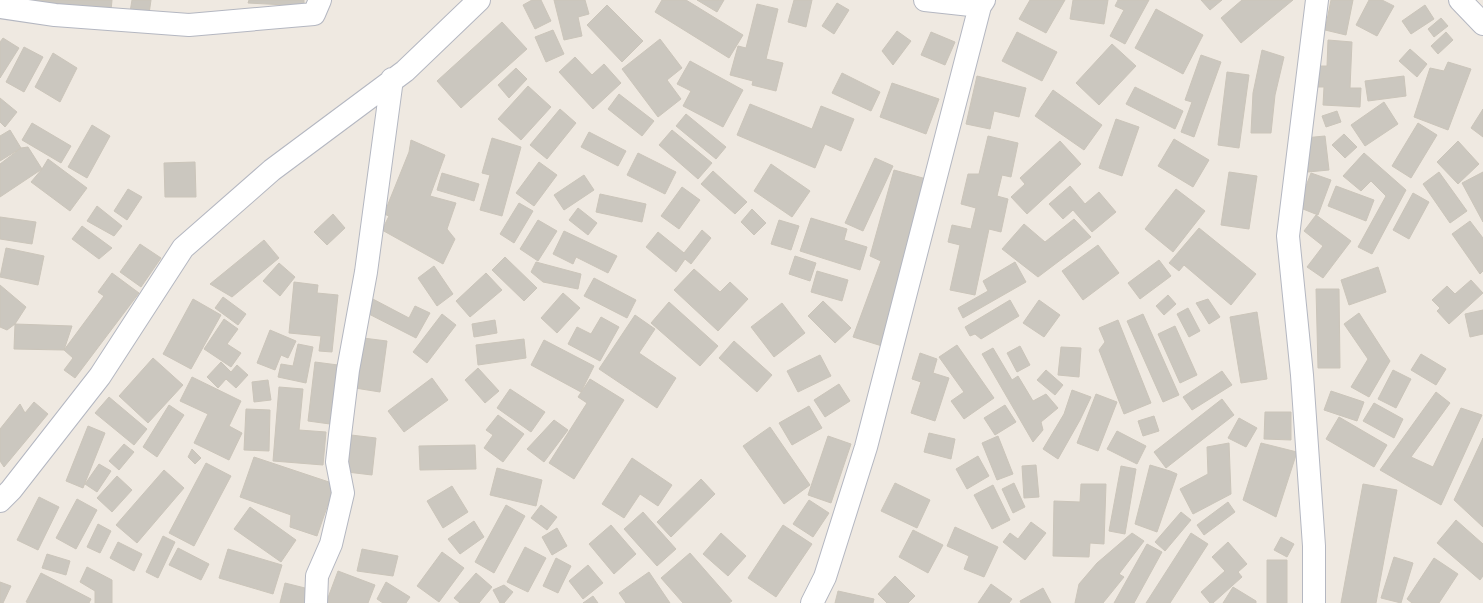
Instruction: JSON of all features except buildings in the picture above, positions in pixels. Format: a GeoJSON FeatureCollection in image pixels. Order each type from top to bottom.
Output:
{"type":"FeatureCollection","features":[{"type":"Feature","properties":{"kind":"street"},"geometry":{"type":"LineString","coordinates":[[0,7],[55,15],[189,25],[314,14],[320,0]]}},
{"type":"Feature","properties":{"kind":"street"},"geometry":{"type":"LineString","coordinates":[[0,501],[11,490],[100,376],[183,248],[272,170],[392,79],[405,71],[479,0]]}},
{"type":"Feature","properties":{"kind":"street"},"geometry":{"type":"LineString","coordinates":[[812,603],[825,577],[866,446],[982,3],[925,0]]}},
{"type":"Feature","properties":{"kind":"street"},"geometry":{"type":"LineString","coordinates":[[1314,603],[1314,546],[1302,375],[1288,236],[1317,0]]}},
{"type":"Feature","properties":{"kind":"street"},"geometry":{"type":"LineString","coordinates":[[1460,0],[1483,24]]}},
{"type":"Feature","properties":{"kind":"street"},"geometry":{"type":"LineString","coordinates":[[316,603],[317,576],[331,544],[343,493],[337,462],[340,435],[348,370],[366,272],[392,79]]}}]}
